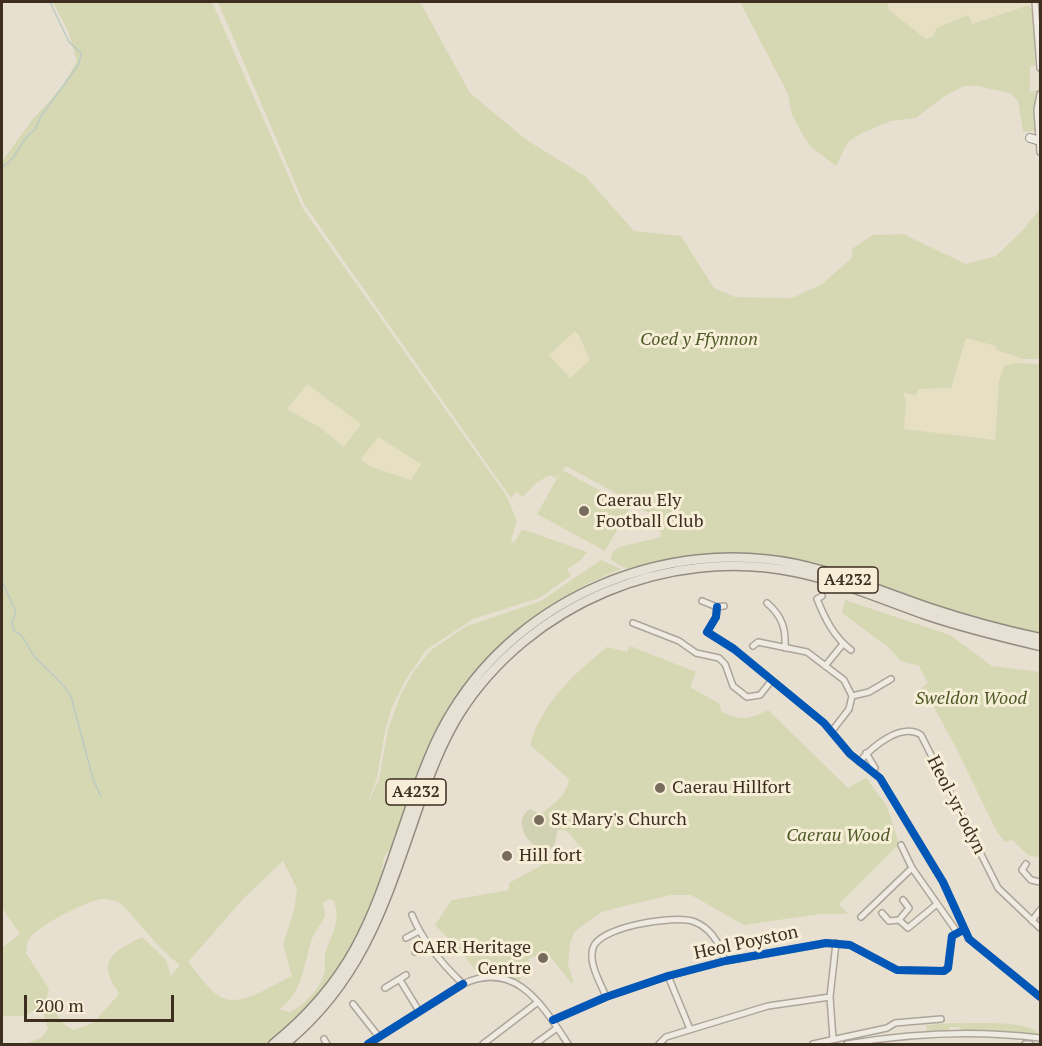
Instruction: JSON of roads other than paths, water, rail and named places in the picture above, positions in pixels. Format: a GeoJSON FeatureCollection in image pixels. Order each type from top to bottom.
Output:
{"type":"FeatureCollection","features":[{"type":"Feature","properties":{"kind":"main road","name":"A4232"},"geometry":{"type":"LineString","coordinates":[[273,1044],[300,1021],[326,993],[341,974],[365,933],[436,740],[466,690],[499,653],[537,620],[584,592],[698,560],[750,559],[795,564],[954,615],[1041,638]]}},
{"type":"Feature","properties":{"kind":"main road","name":"A4232"},"geometry":{"type":"LineString","coordinates":[[652,572],[748,567],[794,572],[941,620],[1041,646]]}},
{"type":"Feature","properties":{"kind":"main road","name":"A4232"},"geometry":{"type":"LineString","coordinates":[[285,1044],[336,993],[362,955],[385,906],[443,742],[474,693],[506,657],[542,626],[612,584]]}},
{"type":"Feature","properties":{"kind":"street"},"geometry":{"type":"LineString","coordinates":[[1035,2],[1041,68]]}},
{"type":"Feature","properties":{"kind":"street"},"geometry":{"type":"LineString","coordinates":[[1041,94],[1037,110],[1041,152]]}},
{"type":"Feature","properties":{"kind":"street"},"geometry":{"type":"LineString","coordinates":[[1030,138],[1040,141]]}},
{"type":"Feature","properties":{"kind":"street"},"geometry":{"type":"LineString","coordinates":[[822,596],[816,599],[820,608],[843,644],[851,650]]}},
{"type":"Feature","properties":{"kind":"street"},"geometry":{"type":"LineString","coordinates":[[702,601],[717,607],[724,606]]}},
{"type":"Feature","properties":{"kind":"street"},"geometry":{"type":"LineString","coordinates":[[767,603],[785,627],[784,648]]}},
{"type":"Feature","properties":{"kind":"street"},"geometry":{"type":"LineString","coordinates":[[717,607],[716,617],[707,632],[734,649],[832,731],[859,762],[885,786],[943,882],[960,931]]}},
{"type":"Feature","properties":{"kind":"street"},"geometry":{"type":"LineString","coordinates":[[633,623],[649,626],[679,641],[696,653],[719,658],[725,664],[733,686],[747,697],[760,694],[772,680]]}},
{"type":"Feature","properties":{"kind":"street"},"geometry":{"type":"LineString","coordinates":[[753,646],[758,642],[807,652],[844,680],[852,696],[849,709],[832,731]]}},
{"type":"Feature","properties":{"kind":"street"},"geometry":{"type":"LineString","coordinates":[[825,666],[843,644]]}},
{"type":"Feature","properties":{"kind":"street"},"geometry":{"type":"LineString","coordinates":[[882,676],[885,683]]}},
{"type":"Feature","properties":{"kind":"street"},"geometry":{"type":"LineString","coordinates":[[852,696],[869,692],[891,679]]}},
{"type":"Feature","properties":{"kind":"street","name":"Heol-yr-odyn"},"geometry":{"type":"LineString","coordinates":[[859,762],[866,753],[899,732],[910,730],[921,735],[998,888],[1041,928]]}},
{"type":"Feature","properties":{"kind":"street"},"geometry":{"type":"LineString","coordinates":[[866,753],[875,768]]}},
{"type":"Feature","properties":{"kind":"street"},"geometry":{"type":"LineString","coordinates":[[901,845],[912,868],[960,931],[1041,997]]}},
{"type":"Feature","properties":{"kind":"street"},"geometry":{"type":"LineString","coordinates":[[1026,864],[1022,870],[1031,880],[1041,882]]}},
{"type":"Feature","properties":{"kind":"street"},"geometry":{"type":"LineString","coordinates":[[861,917],[912,868]]}},
{"type":"Feature","properties":{"kind":"street"},"geometry":{"type":"LineString","coordinates":[[900,920],[909,908],[903,900]]}},
{"type":"Feature","properties":{"kind":"street"},"geometry":{"type":"LineString","coordinates":[[882,913],[889,921],[900,920],[910,928],[938,904]]}},
{"type":"Feature","properties":{"kind":"street"},"geometry":{"type":"LineString","coordinates":[[1032,921],[1041,910]]}},
{"type":"Feature","properties":{"kind":"street"},"geometry":{"type":"LineString","coordinates":[[412,915],[419,931],[463,984]]}},
{"type":"Feature","properties":{"kind":"street"},"geometry":{"type":"LineString","coordinates":[[606,997],[591,957],[597,940],[608,933],[668,920],[688,920],[712,934],[726,961]]}},
{"type":"Feature","properties":{"kind":"street"},"geometry":{"type":"LineString","coordinates":[[406,939],[419,931]]}},
{"type":"Feature","properties":{"kind":"street","name":"Heol Poyston"},"geometry":{"type":"LineString","coordinates":[[553,1020],[606,997],[668,976],[795,947],[836,943],[850,945],[897,969],[938,971],[948,968],[950,942],[952,936],[960,931]]}},
{"type":"Feature","properties":{"kind":"street"},"geometry":{"type":"LineString","coordinates":[[833,1039],[830,997],[836,943]]}},
{"type":"Feature","properties":{"kind":"street"},"geometry":{"type":"LineString","coordinates":[[415,952],[429,944]]}},
{"type":"Feature","properties":{"kind":"street"},"geometry":{"type":"LineString","coordinates":[[385,988],[406,975]]}},
{"type":"Feature","properties":{"kind":"street"},"geometry":{"type":"LineString","coordinates":[[368,1044],[463,984],[483,976],[497,976],[518,985],[538,1002],[568,1044]]}},
{"type":"Feature","properties":{"kind":"street"},"geometry":{"type":"LineString","coordinates":[[668,976],[690,1029]]}},
{"type":"Feature","properties":{"kind":"street"},"geometry":{"type":"LineString","coordinates":[[400,980],[419,1011]]}},
{"type":"Feature","properties":{"kind":"street"},"geometry":{"type":"LineString","coordinates":[[659,1044],[666,1037],[768,1006],[830,997]]}},
{"type":"Feature","properties":{"kind":"street"},"geometry":{"type":"LineString","coordinates":[[483,1044],[538,1002]]}},
{"type":"Feature","properties":{"kind":"street"},"geometry":{"type":"LineString","coordinates":[[353,1004],[379,1037]]}},
{"type":"Feature","properties":{"kind":"street"},"geometry":{"type":"LineString","coordinates":[[813,1044],[887,1028],[895,1023],[941,1019]]}},
{"type":"Feature","properties":{"kind":"street"},"geometry":{"type":"LineString","coordinates":[[535,1044],[557,1028]]}},
{"type":"Feature","properties":{"kind":"street"},"geometry":{"type":"LineString","coordinates":[[847,1044],[926,1035],[1041,1038]]}},
{"type":"Feature","properties":{"kind":"street"},"geometry":{"type":"LineString","coordinates":[[1026,1036],[1025,1044],[1030,1044]]}},
{"type":"Feature","properties":{"kind":"waterway"},"geometry":{"type":"LineString","coordinates":[[2,168],[13,158],[25,139],[36,128],[41,116],[79,64],[81,53],[69,42],[50,2]]}},
{"type":"Feature","properties":{"kind":"waterway"},"geometry":{"type":"LineString","coordinates":[[2,581],[16,612],[12,622],[14,631],[22,636],[35,657],[71,696],[93,779],[101,797]]}},
{"type":"Feature","properties":{"kind":"place","name":"Caerau Ely Football Club"},"geometry":{"type":"Point","coordinates":[584,511]}},
{"type":"Feature","properties":{"kind":"place","name":"Caerau Hillfort"},"geometry":{"type":"Point","coordinates":[660,788]}},
{"type":"Feature","properties":{"kind":"place","name":"St Mary's Church"},"geometry":{"type":"Point","coordinates":[539,820]}},
{"type":"Feature","properties":{"kind":"place","name":"Hill fort"},"geometry":{"type":"Point","coordinates":[507,856]}},
{"type":"Feature","properties":{"kind":"place","name":"CAER Heritage Centre"},"geometry":{"type":"Point","coordinates":[543,958]}},
{"type":"Feature","properties":{"kind":"park label","name":"Coed y Ffynnon"},"geometry":{"type":"Point","coordinates":[699,340]}},
{"type":"Feature","properties":{"kind":"park label","name":"Sweldon Wood"},"geometry":{"type":"Point","coordinates":[971,699]}},
{"type":"Feature","properties":{"kind":"park label","name":"Caerau Wood"},"geometry":{"type":"Point","coordinates":[838,836]}}]}
